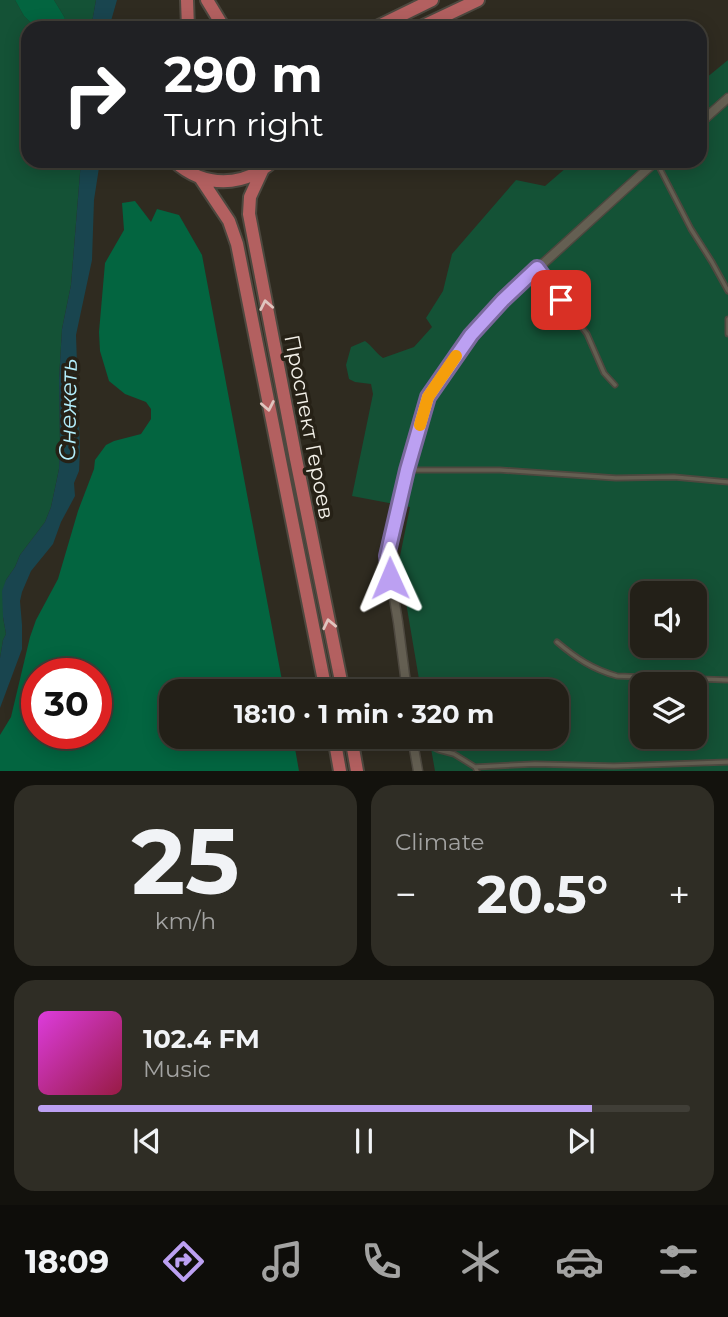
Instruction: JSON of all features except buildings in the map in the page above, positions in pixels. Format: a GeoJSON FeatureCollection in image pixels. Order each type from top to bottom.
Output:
{"type":"FeatureCollection","features":[{"type":"Feature","properties":{"kind":"main road"},"geometry":{"type":"LineString","coordinates":[[187,0],[188,21]]}},
{"type":"Feature","properties":{"kind":"main road"},"geometry":{"type":"LineString","coordinates":[[207,0],[220,21]]}},
{"type":"Feature","properties":{"kind":"main road"},"geometry":{"type":"LineString","coordinates":[[389,21],[432,0]]}},
{"type":"Feature","properties":{"kind":"main road"},"geometry":{"type":"LineString","coordinates":[[434,21],[478,0]]}},
{"type":"Feature","properties":{"kind":"main road","name":"Проспект Героев"},"geometry":{"type":"LineString","coordinates":[[182,168],[201,178],[222,182],[243,180],[265,168]]}},
{"type":"Feature","properties":{"kind":"main road","name":"Проспект Героев"},"geometry":{"type":"LineString","coordinates":[[262,171],[250,197],[249,214],[341,679]]}},
{"type":"Feature","properties":{"kind":"main road","name":"Проспект Героев"},"geometry":{"type":"LineString","coordinates":[[201,178],[229,222],[237,244],[324,679]]}},
{"type":"Feature","properties":{"kind":"main road"},"geometry":{"type":"LineString","coordinates":[[336,749],[340,771]]}},
{"type":"Feature","properties":{"kind":"main road"},"geometry":{"type":"LineString","coordinates":[[353,749],[357,771]]}},
{"type":"Feature","properties":{"kind":"street"},"geometry":{"type":"LineString","coordinates":[[707,117],[728,98]]}},
{"type":"Feature","properties":{"kind":"street"},"geometry":{"type":"LineString","coordinates":[[405,679],[387,556],[407,470],[428,397],[471,335],[503,300],[648,168]]}},
{"type":"Feature","properties":{"kind":"street"},"geometry":{"type":"LineString","coordinates":[[414,749],[418,771]]}},
{"type":"Feature","properties":{"kind":"lane"},"geometry":{"type":"LineString","coordinates":[[660,168],[691,229],[728,291]]}},
{"type":"Feature","properties":{"kind":"lane"},"geometry":{"type":"LineString","coordinates":[[537,268],[587,334],[604,373],[615,385]]}},
{"type":"Feature","properties":{"kind":"lane"},"geometry":{"type":"LineString","coordinates":[[728,319],[728,334]]}},
{"type":"Feature","properties":{"kind":"lane"},"geometry":{"type":"LineString","coordinates":[[407,470],[500,470],[616,478],[674,477],[728,482]]}},
{"type":"Feature","properties":{"kind":"lane"},"geometry":{"type":"LineString","coordinates":[[557,642],[583,662],[617,676],[728,680]]}},
{"type":"Feature","properties":{"kind":"lane"},"geometry":{"type":"LineString","coordinates":[[437,749],[454,754],[476,769],[535,764],[614,766],[728,762]]}},
{"type":"Feature","properties":{"kind":"green space"},"geometry":{"type":"Polygon","coordinates":[[[0,0],[15,0],[29,21],[21,21],[19,44],[21,168],[80,168],[71,285],[62,329],[59,469],[45,522],[20,555],[6,580],[3,617],[6,634],[0,658],[0,0]]]}},
{"type":"Feature","properties":{"kind":"green space"},"geometry":{"type":"Polygon","coordinates":[[[15,0],[54,0],[65,18],[63,21],[29,21],[15,0]]]}},
{"type":"Feature","properties":{"kind":"green space"},"geometry":{"type":"Polygon","coordinates":[[[54,0],[96,0],[92,21],[63,21],[65,18],[54,0]]]}},
{"type":"Feature","properties":{"kind":"green space"},"geometry":{"type":"Polygon","coordinates":[[[728,60],[728,771],[435,771],[431,749],[569,749],[569,679],[419,679],[399,561],[410,507],[352,496],[373,394],[371,384],[349,379],[346,365],[351,347],[365,341],[383,358],[414,347],[432,327],[426,318],[443,291],[452,254],[516,180],[545,186],[566,168],[707,168],[707,77],[728,60]]]}},
{"type":"Feature","properties":{"kind":"green space"},"geometry":{"type":"Polygon","coordinates":[[[135,201],[151,222],[157,209],[179,215],[202,255],[282,679],[159,679],[159,749],[295,749],[299,771],[0,771],[0,735],[11,717],[21,675],[21,749],[112,749],[112,658],[25,658],[36,620],[58,579],[95,460],[106,445],[141,434],[151,419],[151,409],[146,402],[125,394],[109,381],[100,351],[105,263],[124,230],[122,203],[135,201]]]}},
{"type":"Feature","properties":{"kind":"water"},"geometry":{"type":"Polygon","coordinates":[[[96,0],[117,0],[111,21],[92,21],[96,0]]]}},
{"type":"Feature","properties":{"kind":"water","name":"Снежеть"},"geometry":{"type":"Polygon","coordinates":[[[80,168],[99,168],[94,200],[92,260],[76,335],[80,451],[79,471],[74,483],[75,496],[53,544],[31,571],[22,592],[22,649],[0,708],[0,658],[6,634],[2,591],[20,555],[45,522],[59,469],[62,329],[71,285],[80,168]]]}},
{"type":"Feature","properties":{"kind":"slow traffic"},"geometry":{"type":"LineString","coordinates":[[420,425],[428,397],[456,356]]}},
{"type":"Feature","properties":{"kind":"route"},"geometry":{"type":"LineString","coordinates":[[390,578],[387,556],[407,470],[428,397],[471,335],[537,268],[561,300]]}}]}
